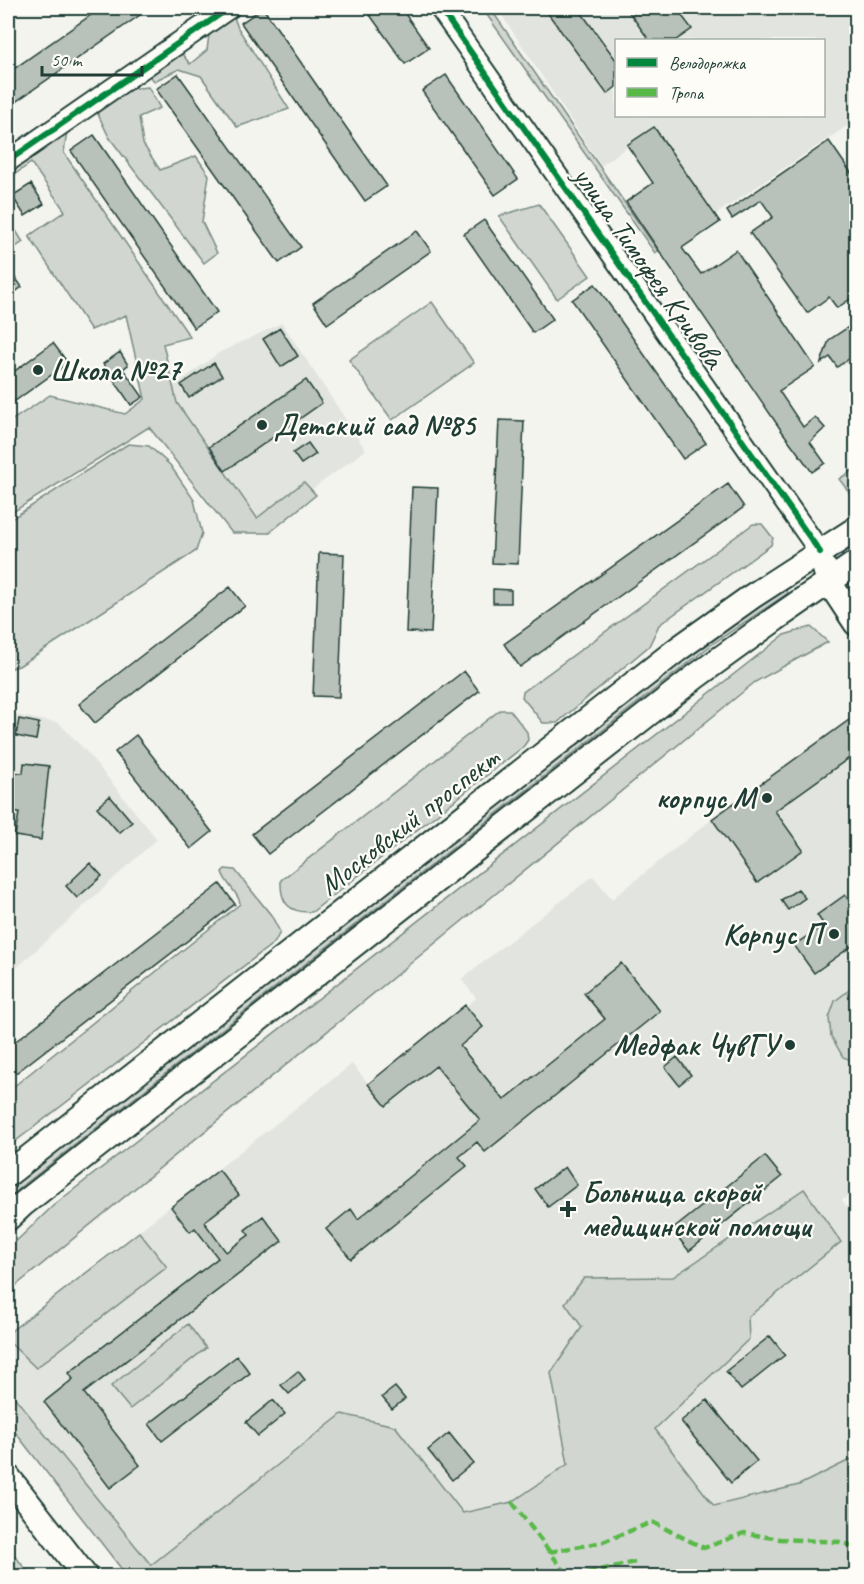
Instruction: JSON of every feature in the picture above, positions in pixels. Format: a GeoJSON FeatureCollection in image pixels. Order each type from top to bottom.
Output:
{"type":"FeatureCollection","features":[{"type":"Feature","properties":{"kind":"main road","name":"Московский проспект"},"geometry":{"type":"LineString","coordinates":[[8,1174],[678,649],[751,597],[856,529]]}},
{"type":"Feature","properties":{"kind":"main road"},"geometry":{"type":"LineString","coordinates":[[820,552],[842,573],[856,600]]}},
{"type":"Feature","properties":{"kind":"main road","name":"Московский проспект"},"geometry":{"type":"LineString","coordinates":[[8,1218],[685,685],[842,573]]}},
{"type":"Feature","properties":{"kind":"main road"},"geometry":{"type":"LineString","coordinates":[[842,573],[856,623]]}},
{"type":"Feature","properties":{"kind":"main road"},"geometry":{"type":"LineString","coordinates":[[8,1477],[85,1576]]}},
{"type":"Feature","properties":{"kind":"main road"},"geometry":{"type":"LineString","coordinates":[[8,1504],[63,1576]]}},
{"type":"Feature","properties":{"kind":"street"},"geometry":{"type":"LineString","coordinates":[[8,161],[229,8]]}},
{"type":"Feature","properties":{"kind":"street","name":"улица Тимофея Кривова"},"geometry":{"type":"LineString","coordinates":[[440,8],[820,552]]}},
{"type":"Feature","properties":{"kind":"shaded area"},"geometry":{"type":"Polygon","coordinates":[[[482,8],[490,8],[658,251],[655,253],[482,8]]]}},
{"type":"Feature","properties":{"kind":"shaded area"},"geometry":{"type":"Polygon","coordinates":[[[497,8],[856,8],[856,120],[715,215],[654,127],[601,166],[497,8]]]}},
{"type":"Feature","properties":{"kind":"shaded area"},"geometry":{"type":"Polygon","coordinates":[[[232,12],[238,28],[289,109],[237,127],[201,76],[179,69],[154,81],[146,71],[179,50],[190,64],[207,50],[210,27],[232,12]]]}},
{"type":"Feature","properties":{"kind":"shaded area"},"geometry":{"type":"Polygon","coordinates":[[[148,87],[160,108],[139,117],[143,144],[160,170],[196,156],[209,175],[202,222],[217,253],[204,263],[109,137],[94,106],[117,90],[148,87]]]}},
{"type":"Feature","properties":{"kind":"shaded area"},"geometry":{"type":"Polygon","coordinates":[[[68,124],[64,153],[190,337],[163,344],[177,403],[257,518],[304,482],[316,495],[269,533],[232,533],[149,427],[8,515],[8,482],[12,479],[8,475],[8,423],[50,395],[125,414],[145,399],[126,315],[91,330],[29,236],[65,211],[31,163],[8,179],[8,167],[68,124]]]}},
{"type":"Feature","properties":{"kind":"shaded area"},"geometry":{"type":"Polygon","coordinates":[[[539,204],[590,276],[557,299],[499,216],[539,204]]]}},
{"type":"Feature","properties":{"kind":"shaded area"},"geometry":{"type":"Polygon","coordinates":[[[8,218],[23,242],[8,252],[8,218]]]}},
{"type":"Feature","properties":{"kind":"shaded area"},"geometry":{"type":"Polygon","coordinates":[[[432,302],[474,363],[392,420],[349,360],[432,302]]]}},
{"type":"Feature","properties":{"kind":"shaded area","name":"Детский сад №85"},"geometry":{"type":"Polygon","coordinates":[[[282,323],[366,450],[252,533],[156,399],[220,352],[282,323]]]}},
{"type":"Feature","properties":{"kind":"shaded area"},"geometry":{"type":"Polygon","coordinates":[[[128,444],[149,446],[170,465],[194,500],[202,533],[196,551],[19,666],[8,669],[8,521],[128,444]]]}},
{"type":"Feature","properties":{"kind":"shaded area"},"geometry":{"type":"Polygon","coordinates":[[[856,468],[856,501],[839,479],[856,468]]]}},
{"type":"Feature","properties":{"kind":"shaded area"},"geometry":{"type":"Polygon","coordinates":[[[753,524],[762,524],[773,538],[771,545],[659,625],[649,646],[557,723],[543,723],[522,697],[523,692],[753,524]]]}},
{"type":"Feature","properties":{"kind":"shaded area"},"geometry":{"type":"Polygon","coordinates":[[[784,587],[788,593],[714,643],[20,1188],[8,1200],[8,1189],[711,639],[784,587]]]}},
{"type":"Feature","properties":{"kind":"shaded area"},"geometry":{"type":"Polygon","coordinates":[[[811,627],[828,642],[755,682],[8,1292],[8,1249],[54,1205],[784,635],[811,627]]]}},
{"type":"Feature","properties":{"kind":"shaded area"},"geometry":{"type":"Polygon","coordinates":[[[500,710],[510,710],[527,732],[528,740],[523,747],[312,912],[297,911],[288,905],[282,895],[281,880],[500,710]]]}},
{"type":"Feature","properties":{"kind":"shaded area"},"geometry":{"type":"Polygon","coordinates":[[[9,714],[59,723],[87,752],[157,839],[8,976],[9,714]]]}},
{"type":"Feature","properties":{"kind":"shaded area"},"geometry":{"type":"Polygon","coordinates":[[[856,715],[856,1191],[842,1200],[856,1219],[856,1457],[799,1485],[713,1506],[489,1548],[127,1576],[8,1423],[8,1341],[11,1331],[352,1064],[368,1083],[476,998],[461,979],[593,876],[612,899],[712,819],[856,715]]]}},
{"type":"Feature","properties":{"kind":"shaded area"},"geometry":{"type":"Polygon","coordinates":[[[225,869],[235,870],[271,915],[280,932],[275,942],[8,1147],[8,1091],[240,904],[238,897],[224,877],[222,872],[225,869]]]}},
{"type":"Feature","properties":{"kind":"shaded area"},"geometry":{"type":"Polygon","coordinates":[[[856,985],[856,1062],[843,1057],[831,1036],[829,1018],[835,1001],[856,985]]]}},
{"type":"Feature","properties":{"kind":"shaded area"},"geometry":{"type":"Polygon","coordinates":[[[804,1189],[841,1242],[748,1317],[749,1339],[655,1429],[714,1506],[799,1485],[856,1457],[856,1576],[127,1576],[8,1423],[8,1389],[151,1565],[342,1414],[395,1426],[463,1513],[512,1502],[568,1464],[551,1373],[582,1327],[565,1303],[584,1278],[673,1277],[804,1189]]]}},
{"type":"Feature","properties":{"kind":"shaded area"},"geometry":{"type":"Polygon","coordinates":[[[139,1232],[167,1267],[36,1368],[8,1341],[11,1331],[139,1232]]]}},
{"type":"Feature","properties":{"kind":"shaded area"},"geometry":{"type":"Polygon","coordinates":[[[188,1324],[206,1348],[130,1409],[111,1386],[188,1324]]]}},
{"type":"Feature","properties":{"kind":"shaded area"},"geometry":{"type":"Polygon","coordinates":[[[8,1547],[31,1576],[8,1576],[8,1547]]]}},
{"type":"Feature","properties":{"kind":"building"},"geometry":{"type":"Polygon","coordinates":[[[101,8],[150,8],[8,107],[8,73],[101,8]]]}},
{"type":"Feature","properties":{"kind":"building"},"geometry":{"type":"Polygon","coordinates":[[[263,8],[387,186],[365,201],[241,23],[263,8]]]}},
{"type":"Feature","properties":{"kind":"building"},"geometry":{"type":"Polygon","coordinates":[[[365,8],[401,8],[429,48],[405,64],[365,8]]]}},
{"type":"Feature","properties":{"kind":"building"},"geometry":{"type":"Polygon","coordinates":[[[544,8],[578,8],[615,59],[615,88],[607,94],[544,8]]]}},
{"type":"Feature","properties":{"kind":"building"},"geometry":{"type":"Polygon","coordinates":[[[626,8],[676,8],[692,29],[677,39],[648,39],[626,8]]]}},
{"type":"Feature","properties":{"kind":"building"},"geometry":{"type":"Polygon","coordinates":[[[178,74],[301,247],[279,263],[156,89],[178,74]]]}},
{"type":"Feature","properties":{"kind":"building"},"geometry":{"type":"Polygon","coordinates":[[[446,75],[518,179],[495,195],[422,91],[446,75]]]}},
{"type":"Feature","properties":{"kind":"building"},"geometry":{"type":"Polygon","coordinates":[[[654,127],[720,222],[682,248],[701,274],[736,250],[815,367],[779,391],[803,427],[815,417],[825,428],[810,442],[825,463],[812,472],[626,202],[653,183],[627,145],[654,127]]]}},
{"type":"Feature","properties":{"kind":"building"},"geometry":{"type":"Polygon","coordinates":[[[94,135],[217,312],[194,328],[71,151],[94,135]]]}},
{"type":"Feature","properties":{"kind":"building"},"geometry":{"type":"Polygon","coordinates":[[[829,141],[856,180],[856,295],[837,308],[829,297],[807,313],[750,233],[773,217],[761,200],[732,219],[727,211],[829,141]]]}},
{"type":"Feature","properties":{"kind":"building"},"geometry":{"type":"Polygon","coordinates":[[[31,184],[44,204],[25,216],[12,196],[31,184]]]}},
{"type":"Feature","properties":{"kind":"building"},"geometry":{"type":"Polygon","coordinates":[[[484,220],[553,319],[533,333],[464,234],[484,220]]]}},
{"type":"Feature","properties":{"kind":"building"},"geometry":{"type":"Polygon","coordinates":[[[417,231],[431,251],[327,324],[313,303],[417,231]]]}},
{"type":"Feature","properties":{"kind":"building","name":"Школа №27"},"geometry":{"type":"Polygon","coordinates":[[[8,267],[22,287],[8,297],[8,267]]]}},
{"type":"Feature","properties":{"kind":"building"},"geometry":{"type":"Polygon","coordinates":[[[595,284],[706,443],[683,459],[572,300],[595,284]]]}},
{"type":"Feature","properties":{"kind":"building"},"geometry":{"type":"Polygon","coordinates":[[[856,322],[856,354],[837,367],[830,357],[821,363],[829,340],[856,322]]]}},
{"type":"Feature","properties":{"kind":"building"},"geometry":{"type":"Polygon","coordinates":[[[280,328],[298,356],[281,367],[263,339],[280,328]]]}},
{"type":"Feature","properties":{"kind":"building","name":"Школа №27"},"geometry":{"type":"Polygon","coordinates":[[[53,343],[68,363],[8,406],[8,376],[53,343]]]}},
{"type":"Feature","properties":{"kind":"building"},"geometry":{"type":"Polygon","coordinates":[[[120,352],[128,365],[123,369],[143,397],[131,405],[103,364],[120,352]]]}},
{"type":"Feature","properties":{"kind":"building"},"geometry":{"type":"Polygon","coordinates":[[[214,363],[222,376],[189,398],[181,385],[214,363]]]}},
{"type":"Feature","properties":{"kind":"building"},"geometry":{"type":"Polygon","coordinates":[[[306,380],[322,403],[225,471],[209,447],[306,380]]]}},
{"type":"Feature","properties":{"kind":"building"},"geometry":{"type":"Polygon","coordinates":[[[499,420],[524,421],[518,564],[492,563],[499,420]]]}},
{"type":"Feature","properties":{"kind":"building"},"geometry":{"type":"Polygon","coordinates":[[[308,443],[316,454],[301,464],[293,453],[308,443]]]}},
{"type":"Feature","properties":{"kind":"building"},"geometry":{"type":"Polygon","coordinates":[[[728,484],[744,507],[520,667],[504,644],[728,484]]]}},
{"type":"Feature","properties":{"kind":"building"},"geometry":{"type":"Polygon","coordinates":[[[412,487],[438,488],[431,633],[406,632],[412,487]]]}},
{"type":"Feature","properties":{"kind":"building"},"geometry":{"type":"Polygon","coordinates":[[[319,553],[344,554],[339,697],[313,696],[319,553]]]}},
{"type":"Feature","properties":{"kind":"building"},"geometry":{"type":"Polygon","coordinates":[[[230,587],[245,606],[95,723],[79,704],[230,587]]]}},
{"type":"Feature","properties":{"kind":"building"},"geometry":{"type":"Polygon","coordinates":[[[493,589],[511,590],[511,603],[493,603],[493,589]]]}},
{"type":"Feature","properties":{"kind":"building"},"geometry":{"type":"Polygon","coordinates":[[[464,671],[479,691],[268,854],[252,834],[464,671]]]}},
{"type":"Feature","properties":{"kind":"building","name":"корпус М"},"geometry":{"type":"Polygon","coordinates":[[[856,715],[856,753],[775,811],[803,850],[757,883],[712,819],[856,715]]]}},
{"type":"Feature","properties":{"kind":"building"},"geometry":{"type":"Polygon","coordinates":[[[19,719],[39,723],[36,740],[16,736],[19,719]]]}},
{"type":"Feature","properties":{"kind":"building"},"geometry":{"type":"Polygon","coordinates":[[[136,735],[212,832],[191,849],[115,752],[136,735]]]}},
{"type":"Feature","properties":{"kind":"building"},"geometry":{"type":"Polygon","coordinates":[[[24,763],[49,766],[41,840],[15,836],[19,813],[8,811],[8,772],[23,773],[24,763]]]}},
{"type":"Feature","properties":{"kind":"building"},"geometry":{"type":"Polygon","coordinates":[[[110,796],[132,822],[119,833],[97,807],[110,796]]]}},
{"type":"Feature","properties":{"kind":"building"},"geometry":{"type":"Polygon","coordinates":[[[90,863],[102,876],[77,898],[66,886],[90,863]]]}},
{"type":"Feature","properties":{"kind":"building"},"geometry":{"type":"Polygon","coordinates":[[[220,884],[235,904],[16,1073],[8,1063],[8,1047],[220,884]]]}},
{"type":"Feature","properties":{"kind":"building"},"geometry":{"type":"Polygon","coordinates":[[[798,889],[805,898],[788,910],[781,900],[798,889]]]}},
{"type":"Feature","properties":{"kind":"building","name":"Корпус П"},"geometry":{"type":"Polygon","coordinates":[[[845,895],[856,910],[856,943],[814,973],[794,945],[824,925],[817,915],[845,895]]]}},
{"type":"Feature","properties":{"kind":"building"},"geometry":{"type":"Polygon","coordinates":[[[621,963],[660,1011],[485,1152],[477,1142],[459,1157],[467,1166],[351,1259],[326,1229],[351,1209],[358,1219],[480,1120],[436,1066],[386,1106],[368,1084],[465,1005],[483,1027],[460,1046],[504,1100],[605,1019],[584,993],[621,963]]]}},
{"type":"Feature","properties":{"kind":"building"},"geometry":{"type":"Polygon","coordinates":[[[677,1057],[691,1075],[679,1085],[665,1067],[677,1057]]]}},
{"type":"Feature","properties":{"kind":"building"},"geometry":{"type":"Polygon","coordinates":[[[765,1156],[782,1177],[689,1251],[672,1230],[765,1156]]]}},
{"type":"Feature","properties":{"kind":"building"},"geometry":{"type":"Polygon","coordinates":[[[565,1167],[577,1185],[548,1207],[535,1189],[565,1167]]]}},
{"type":"Feature","properties":{"kind":"building"},"geometry":{"type":"Polygon","coordinates":[[[219,1170],[239,1195],[204,1222],[226,1252],[249,1235],[245,1230],[263,1216],[282,1241],[84,1393],[140,1465],[110,1488],[44,1402],[73,1379],[69,1373],[218,1258],[195,1228],[190,1232],[171,1207],[219,1170]]]}},
{"type":"Feature","properties":{"kind":"building"},"geometry":{"type":"Polygon","coordinates":[[[770,1336],[785,1355],[741,1390],[726,1371],[770,1336]]]}},
{"type":"Feature","properties":{"kind":"building"},"geometry":{"type":"Polygon","coordinates":[[[237,1356],[250,1373],[162,1441],[149,1424],[237,1356]]]}},
{"type":"Feature","properties":{"kind":"building"},"geometry":{"type":"Polygon","coordinates":[[[298,1371],[305,1380],[289,1394],[281,1385],[298,1371]]]}},
{"type":"Feature","properties":{"kind":"building"},"geometry":{"type":"Polygon","coordinates":[[[395,1387],[405,1399],[392,1409],[382,1397],[395,1387]]]}},
{"type":"Feature","properties":{"kind":"building"},"geometry":{"type":"Polygon","coordinates":[[[273,1400],[285,1414],[258,1436],[246,1422],[273,1400]]]}},
{"type":"Feature","properties":{"kind":"building"},"geometry":{"type":"Polygon","coordinates":[[[707,1400],[757,1461],[731,1483],[681,1421],[707,1400]]]}},
{"type":"Feature","properties":{"kind":"building"},"geometry":{"type":"Polygon","coordinates":[[[449,1433],[473,1463],[452,1480],[428,1450],[449,1433]]]}},
{"type":"Feature","properties":{"kind":"marked path"},"geometry":{"type":"LineString","coordinates":[[8,1292],[14,1302]]}},
{"type":"Feature","properties":{"kind":"marked path"},"geometry":{"type":"LineString","coordinates":[[512,1502],[568,1576]]}},
{"type":"Feature","properties":{"kind":"marked path"},"geometry":{"type":"LineString","coordinates":[[549,1552],[603,1542],[652,1522],[704,1548],[744,1533],[780,1539],[840,1542],[856,1547]]}},
{"type":"Feature","properties":{"kind":"marked path"},"geometry":{"type":"LineString","coordinates":[[574,1576],[635,1562]]}},
{"type":"Feature","properties":{"kind":"cycle path"},"geometry":{"type":"LineString","coordinates":[[8,161],[229,8]]}},
{"type":"Feature","properties":{"kind":"cycle path"},"geometry":{"type":"LineString","coordinates":[[440,8],[820,552]]}},
{"type":"Feature","properties":{"kind":"place","name":"Школа №27"},"geometry":{"type":"Point","coordinates":[38,370]}},
{"type":"Feature","properties":{"kind":"place","name":"Детский сад №85"},"geometry":{"type":"Point","coordinates":[262,425]}},
{"type":"Feature","properties":{"kind":"place","name":"корпус М"},"geometry":{"type":"Point","coordinates":[767,798]}},
{"type":"Feature","properties":{"kind":"place","name":"Корпус П"},"geometry":{"type":"Point","coordinates":[834,934]}},
{"type":"Feature","properties":{"kind":"place","name":"Медфак ЧувГУ"},"geometry":{"type":"Point","coordinates":[790,1045]}},
{"type":"Feature","properties":{"kind":"place","name":"Больница скорой медицинской помощи"},"geometry":{"type":"Point","coordinates":[568,1209]}}]}
